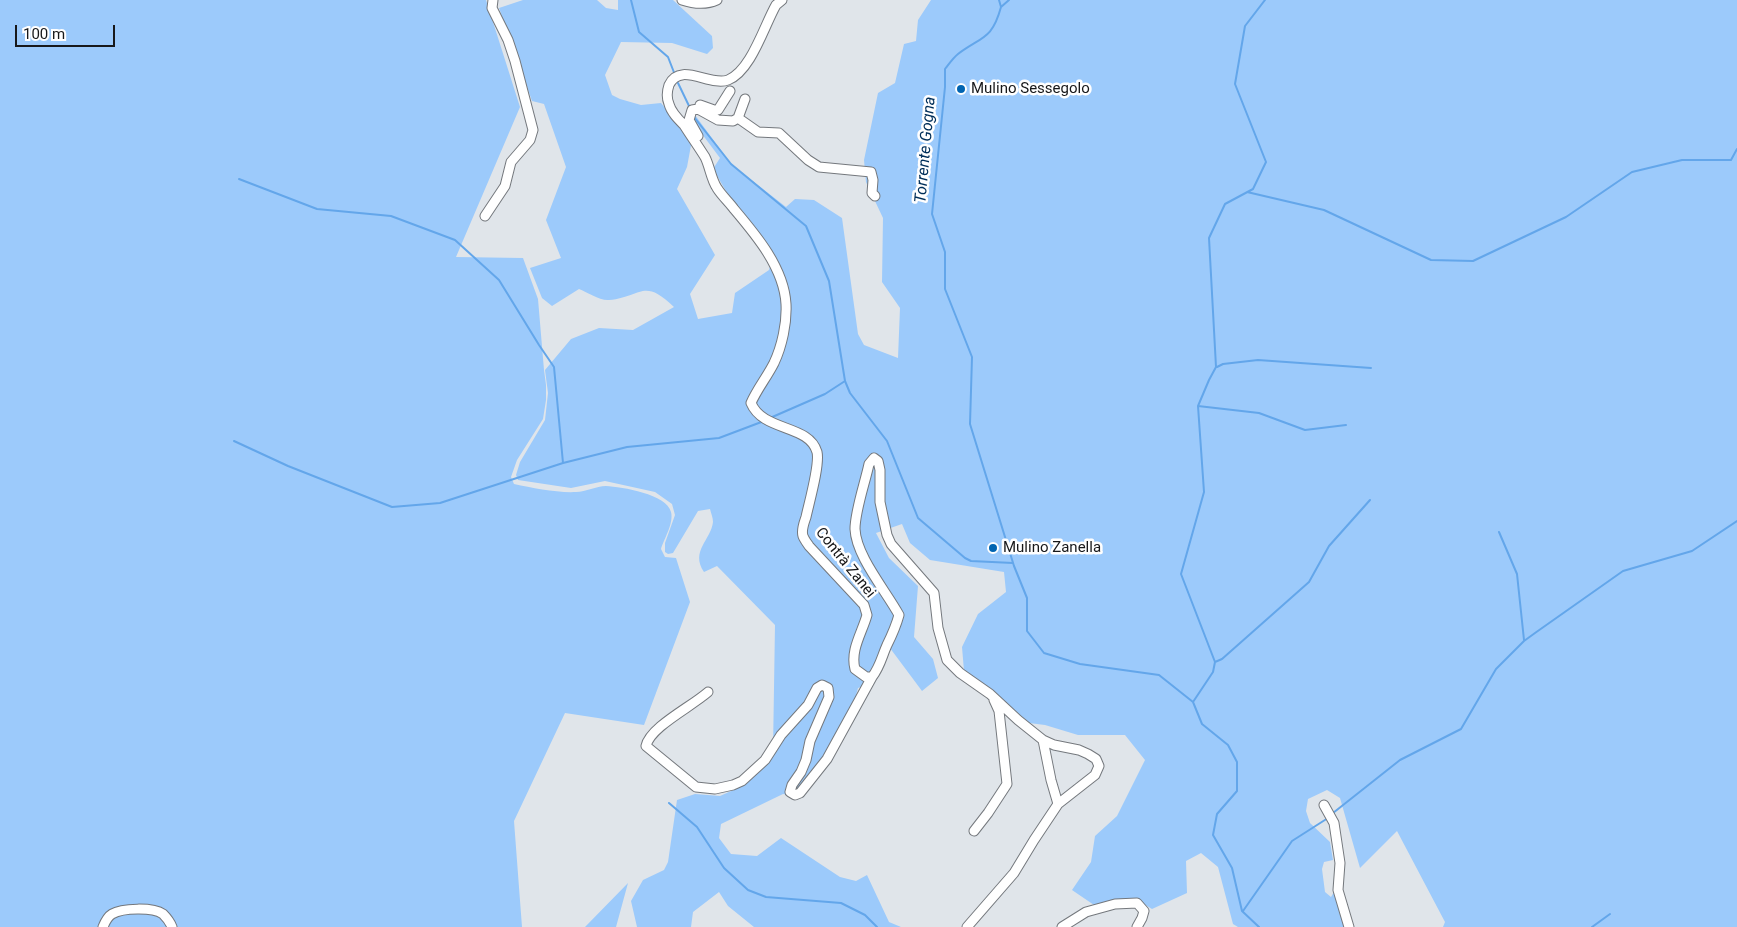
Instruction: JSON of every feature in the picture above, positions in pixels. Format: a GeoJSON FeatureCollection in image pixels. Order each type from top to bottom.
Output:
{"type":"FeatureCollection","features":[{"type":"Feature","properties":{"kind":"street"},"geometry":{"type":"LineString","coordinates":[[485,216],[505,186],[511,162],[530,140],[533,130],[513,54],[492,8],[493,0]]}},
{"type":"Feature","properties":{"kind":"street"},"geometry":{"type":"LineString","coordinates":[[682,0],[697,4],[711,3],[717,0]]}},
{"type":"Feature","properties":{"kind":"street","name":"Contrà Zanei"},"geometry":{"type":"LineString","coordinates":[[782,0],[776,5],[767,20],[741,71],[731,78],[719,82],[684,74],[674,78],[667,92],[669,104],[706,159],[716,187],[735,209],[774,265],[786,302],[786,317],[775,361],[752,402],[754,409],[766,420],[805,437],[813,444],[818,454],[803,536],[809,546],[864,605],[867,615],[856,642],[853,661],[855,669],[866,677],[872,677]]}},
{"type":"Feature","properties":{"kind":"street"},"geometry":{"type":"LineString","coordinates":[[730,91],[718,110],[698,104],[695,109],[718,120],[733,121],[738,118],[745,99]]}},
{"type":"Feature","properties":{"kind":"street","name":"Contrà Zanei"},"geometry":{"type":"LineString","coordinates":[[695,109],[691,111],[689,120],[709,154],[706,159]]}},
{"type":"Feature","properties":{"kind":"street"},"geometry":{"type":"LineString","coordinates":[[738,118],[760,133],[767,131],[778,133],[808,160],[819,167],[871,172],[873,180],[872,193],[876,196]]}},
{"type":"Feature","properties":{"kind":"street"},"geometry":{"type":"LineString","coordinates":[[708,692],[696,703],[653,732],[647,740],[646,746],[692,784],[701,788],[715,789],[733,785],[751,774],[765,760],[781,735],[808,705],[818,688],[822,685],[828,688],[829,697],[810,741],[804,766],[790,788],[790,792],[794,796],[800,793],[827,759],[872,677],[879,669],[896,628],[898,615],[876,580],[857,542],[855,528],[869,464],[874,458],[878,461],[880,470],[880,502],[887,534],[892,544],[934,593],[938,628],[947,660],[1043,740],[1054,745],[1079,750],[1088,754],[1096,759],[1099,766],[1095,776],[1058,804],[1014,873],[967,927]]}},
{"type":"Feature","properties":{"kind":"street"},"geometry":{"type":"LineString","coordinates":[[974,832],[1008,784],[999,711],[990,694]]}},
{"type":"Feature","properties":{"kind":"street"},"geometry":{"type":"LineString","coordinates":[[1043,740],[1058,804]]}},
{"type":"Feature","properties":{"kind":"street"},"geometry":{"type":"LineString","coordinates":[[1329,812],[1340,864],[1339,896],[1349,927]]}},
{"type":"Feature","properties":{"kind":"street"},"geometry":{"type":"LineString","coordinates":[[1062,927],[1086,912],[1115,904],[1137,903],[1144,911],[1137,927]]}},
{"type":"Feature","properties":{"kind":"street"},"geometry":{"type":"LineString","coordinates":[[103,927],[108,918],[114,913],[138,910],[159,913],[167,918],[172,927]]}},
{"type":"Feature","properties":{"kind":"shaded area"},"geometry":{"type":"Polygon","coordinates":[[[0,0],[486,0],[520,107],[456,257],[523,258],[538,299],[546,400],[543,419],[517,460],[511,477],[514,484],[545,490],[576,492],[606,486],[643,493],[661,500],[668,506],[672,516],[661,549],[665,557],[676,558],[690,602],[644,725],[565,713],[514,821],[522,927],[0,927],[0,0]]]}},
{"type":"Feature","properties":{"kind":"shaded area"},"geometry":{"type":"Polygon","coordinates":[[[523,0],[597,0],[606,8],[618,10],[618,0],[673,0],[712,36],[713,48],[707,54],[672,43],[621,42],[605,75],[612,95],[641,105],[661,103],[692,140],[687,167],[677,189],[715,255],[690,294],[698,319],[732,313],[735,293],[769,270],[773,255],[730,198],[713,169],[720,158],[699,130],[688,126],[695,115],[731,164],[786,207],[795,199],[814,200],[842,218],[858,334],[864,345],[898,358],[900,308],[882,282],[883,218],[866,182],[864,160],[878,93],[895,83],[904,44],[916,41],[918,20],[931,0],[1737,0],[1737,927],[1443,927],[1445,922],[1397,831],[1360,868],[1340,798],[1327,790],[1308,799],[1306,811],[1310,823],[1330,842],[1333,860],[1324,862],[1322,869],[1325,892],[1331,897],[1334,892],[1345,927],[1238,927],[1233,924],[1218,867],[1201,853],[1186,861],[1187,893],[1152,909],[1139,901],[1094,905],[1072,890],[1091,862],[1095,836],[1117,816],[1145,760],[1125,735],[1078,735],[1045,725],[1029,723],[994,692],[964,671],[962,647],[978,614],[1006,592],[1004,572],[930,560],[910,543],[902,524],[876,533],[889,558],[918,586],[914,637],[933,659],[938,678],[922,691],[884,640],[867,685],[858,688],[854,703],[841,732],[796,796],[783,794],[721,824],[719,838],[731,854],[757,856],[781,838],[840,877],[856,881],[867,875],[889,922],[901,927],[754,927],[728,906],[719,892],[693,912],[691,927],[637,927],[631,901],[643,880],[664,870],[668,862],[677,800],[695,794],[720,796],[740,787],[773,750],[775,625],[717,566],[704,572],[700,565],[700,552],[713,522],[710,509],[698,511],[673,553],[668,554],[665,552],[665,543],[675,515],[672,504],[655,492],[605,481],[571,488],[518,480],[516,475],[520,462],[545,420],[548,393],[545,370],[571,339],[599,328],[633,330],[674,307],[664,298],[649,291],[605,300],[579,289],[552,306],[542,298],[530,268],[561,258],[546,220],[566,167],[544,104],[532,101],[499,8],[523,0]]]}},
{"type":"Feature","properties":{"kind":"shaded area"},"geometry":{"type":"Polygon","coordinates":[[[628,883],[616,927],[585,927],[628,883]]]}},
{"type":"Feature","properties":{"kind":"waterway"},"geometry":{"type":"LineString","coordinates":[[631,0],[639,32],[668,57],[675,75]]}},
{"type":"Feature","properties":{"kind":"waterway","name":"Torrente Gogna"},"geometry":{"type":"LineString","coordinates":[[999,0],[1001,7]]}},
{"type":"Feature","properties":{"kind":"waterway"},"geometry":{"type":"LineString","coordinates":[[1001,7],[1009,0]]}},
{"type":"Feature","properties":{"kind":"waterway"},"geometry":{"type":"LineString","coordinates":[[1193,702],[1213,672],[1215,662],[1181,574],[1204,492],[1198,406],[1216,367],[1209,238],[1225,204],[1253,189],[1266,162],[1235,84],[1245,26],[1265,0]]}},
{"type":"Feature","properties":{"kind":"waterway","name":"Torrente Gogna"},"geometry":{"type":"LineString","coordinates":[[1001,7],[998,18],[990,32],[958,54],[945,69],[945,87],[932,214],[945,252],[945,289],[972,357],[970,424],[1014,566],[1027,598],[1027,631],[1044,653],[1080,664],[1159,675],[1193,702],[1202,724],[1228,745],[1237,762],[1237,791],[1217,814],[1213,835],[1232,868],[1242,911],[1259,927]]}},
{"type":"Feature","properties":{"kind":"waterway"},"geometry":{"type":"LineString","coordinates":[[678,83],[690,108]]}},
{"type":"Feature","properties":{"kind":"waterway"},"geometry":{"type":"LineString","coordinates":[[694,117],[731,164],[806,226],[829,281],[845,381],[850,393],[887,441],[918,518],[971,561],[1013,563]]}},
{"type":"Feature","properties":{"kind":"waterway"},"geometry":{"type":"LineString","coordinates":[[1247,192],[1324,210],[1431,260],[1473,261],[1566,217],[1632,172],[1682,160],[1731,160],[1737,149]]}},
{"type":"Feature","properties":{"kind":"waterway"},"geometry":{"type":"LineString","coordinates":[[239,179],[317,209],[391,216],[455,240],[499,280],[554,367],[563,463]]}},
{"type":"Feature","properties":{"kind":"waterway"},"geometry":{"type":"LineString","coordinates":[[1217,367],[1223,364],[1258,360],[1371,368]]}},
{"type":"Feature","properties":{"kind":"waterway"},"geometry":{"type":"LineString","coordinates":[[770,418],[825,394],[845,381]]}},
{"type":"Feature","properties":{"kind":"waterway"},"geometry":{"type":"LineString","coordinates":[[1198,406],[1259,413],[1305,430],[1346,425]]}},
{"type":"Feature","properties":{"kind":"waterway"},"geometry":{"type":"LineString","coordinates":[[234,441],[288,466],[392,507],[440,503],[563,463],[627,447],[719,438],[764,421]]}},
{"type":"Feature","properties":{"kind":"waterway"},"geometry":{"type":"LineString","coordinates":[[1215,662],[1222,659],[1309,582],[1329,546],[1370,500]]}},
{"type":"Feature","properties":{"kind":"waterway"},"geometry":{"type":"LineString","coordinates":[[1333,813],[1400,760],[1461,729],[1496,669],[1524,641],[1535,633],[1623,571],[1692,551],[1737,521]]}},
{"type":"Feature","properties":{"kind":"waterway"},"geometry":{"type":"LineString","coordinates":[[1499,532],[1517,574],[1524,640]]}},
{"type":"Feature","properties":{"kind":"waterway"},"geometry":{"type":"LineString","coordinates":[[669,803],[697,827],[724,868],[748,890],[766,897],[841,903],[865,915],[877,927]]}},
{"type":"Feature","properties":{"kind":"waterway"},"geometry":{"type":"LineString","coordinates":[[1243,911],[1292,841],[1328,818]]}},
{"type":"Feature","properties":{"kind":"waterway"},"geometry":{"type":"LineString","coordinates":[[1592,927],[1610,914]]}},
{"type":"Feature","properties":{"kind":"place","name":"Mulino Sessegolo"},"geometry":{"type":"Point","coordinates":[961,89]}},
{"type":"Feature","properties":{"kind":"place","name":"Mulino Zanella"},"geometry":{"type":"Point","coordinates":[993,548]}}]}
